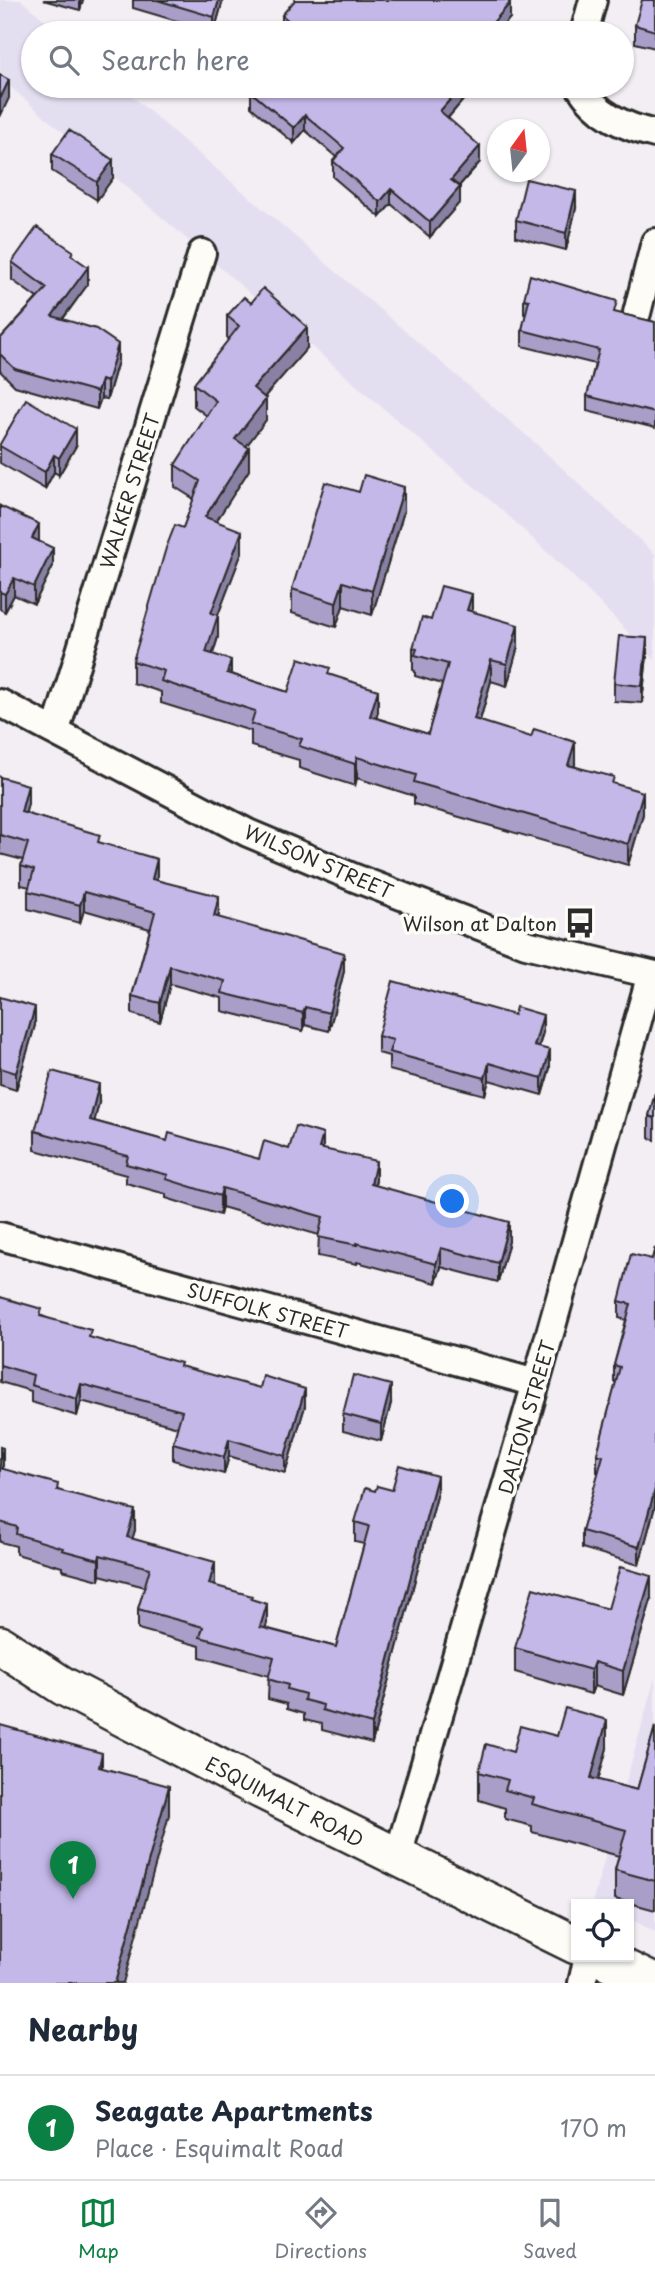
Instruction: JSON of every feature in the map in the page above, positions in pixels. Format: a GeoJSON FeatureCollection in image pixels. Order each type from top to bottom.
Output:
{"type":"FeatureCollection","features":[{"type":"Feature","properties":{"kind":"main road","name":"ESQUIMALT ROAD"},"geometry":{"type":"LineString","coordinates":[[0,1645],[63,1686],[397,1859],[571,1943]]}},
{"type":"Feature","properties":{"kind":"main road"},"geometry":{"type":"LineString","coordinates":[[610,1962],[654,1983]]}},
{"type":"Feature","properties":{"kind":"street"},"geometry":{"type":"LineString","coordinates":[[587,21],[593,0]]}},
{"type":"Feature","properties":{"kind":"street"},"geometry":{"type":"LineString","coordinates":[[588,98],[598,110],[621,125],[655,134]]}},
{"type":"Feature","properties":{"kind":"street"},"geometry":{"type":"LineString","coordinates":[[637,313],[655,242]]}},
{"type":"Feature","properties":{"kind":"street","name":"WALKER STREET"},"geometry":{"type":"LineString","coordinates":[[56,730],[202,253]]}},
{"type":"Feature","properties":{"kind":"street","name":"WILSON STREET"},"geometry":{"type":"LineString","coordinates":[[0,703],[248,833],[355,878],[526,944],[653,974]]}},
{"type":"Feature","properties":{"kind":"street","name":"DALTON STREET"},"geometry":{"type":"LineString","coordinates":[[397,1859],[653,974]]}},
{"type":"Feature","properties":{"kind":"street","name":"SUFFOLK STREET"},"geometry":{"type":"LineString","coordinates":[[0,1236],[536,1383]]}},
{"type":"Feature","properties":{"kind":"street"},"geometry":{"type":"LineString","coordinates":[[582,1983],[587,1962]]}},
{"type":"Feature","properties":{"kind":"shaded area"},"geometry":{"type":"Polygon","coordinates":[[[0,0],[21,0],[46,21],[21,21],[21,96],[0,78],[0,0]]]}},
{"type":"Feature","properties":{"kind":"shaded area"},"geometry":{"type":"Polygon","coordinates":[[[23,98],[134,98],[534,442],[655,554],[655,660],[581,584],[513,520],[23,98]]]}},
{"type":"Feature","properties":{"kind":"shaded area"},"geometry":{"type":"Polygon","coordinates":[[[655,1678],[655,1932],[634,1921],[634,1899],[593,1899],[655,1678]]]}},
{"type":"Feature","properties":{"kind":"building"},"geometry":{"type":"Polygon","coordinates":[[[157,0],[219,0],[214,17],[157,0]]]}},
{"type":"Feature","properties":{"kind":"building"},"geometry":{"type":"Polygon","coordinates":[[[295,0],[507,0],[510,3],[494,21],[289,21],[282,15],[295,0]]]}},
{"type":"Feature","properties":{"kind":"building"},"geometry":{"type":"Polygon","coordinates":[[[642,0],[655,0],[655,31],[635,25],[642,0]]]}},
{"type":"Feature","properties":{"kind":"building"},"geometry":{"type":"Polygon","coordinates":[[[0,75],[9,80],[0,99],[0,75]]]}},
{"type":"Feature","properties":{"kind":"building"},"geometry":{"type":"Polygon","coordinates":[[[258,98],[451,98],[440,111],[480,146],[451,180],[460,187],[430,222],[391,189],[380,202],[333,161],[344,148],[305,115],[294,128],[258,98]]]}},
{"type":"Feature","properties":{"kind":"building"},"geometry":{"type":"Polygon","coordinates":[[[69,130],[113,160],[97,182],[52,154],[69,130]]]}},
{"type":"Feature","properties":{"kind":"building"},"geometry":{"type":"Polygon","coordinates":[[[525,182],[538,182],[576,191],[566,233],[516,220],[525,182]]]}},
{"type":"Feature","properties":{"kind":"building"},"geometry":{"type":"Polygon","coordinates":[[[37,227],[73,251],[71,255],[88,267],[52,316],[96,329],[118,344],[107,382],[101,380],[97,392],[15,369],[0,354],[0,339],[47,288],[12,262],[37,227]]]}},
{"type":"Feature","properties":{"kind":"building"},"geometry":{"type":"Polygon","coordinates":[[[530,275],[617,301],[614,312],[655,322],[655,413],[587,396],[599,350],[522,330],[529,300],[524,299],[530,275]]]}},
{"type":"Feature","properties":{"kind":"building"},"geometry":{"type":"Polygon","coordinates":[[[263,288],[307,327],[253,388],[266,399],[235,439],[249,448],[205,517],[242,531],[211,613],[218,615],[206,652],[231,660],[227,673],[288,692],[299,658],[330,668],[328,674],[378,690],[370,716],[428,734],[448,664],[415,655],[417,649],[413,648],[422,617],[431,620],[441,586],[472,594],[467,610],[518,625],[507,664],[491,660],[474,719],[531,737],[534,729],[575,742],[568,765],[614,777],[612,783],[643,792],[628,844],[414,782],[416,775],[357,757],[355,764],[299,746],[302,739],[251,724],[255,711],[161,681],[164,671],[133,661],[166,548],[175,525],[183,528],[200,481],[175,465],[216,401],[194,384],[239,326],[227,316],[244,297],[251,303],[263,288]]]}},
{"type":"Feature","properties":{"kind":"building"},"geometry":{"type":"Polygon","coordinates":[[[26,399],[76,429],[59,458],[54,455],[45,472],[0,446],[26,399]]]}},
{"type":"Feature","properties":{"kind":"building"},"geometry":{"type":"Polygon","coordinates":[[[364,475],[404,487],[372,591],[343,582],[336,603],[292,589],[325,482],[359,492],[364,475]]]}},
{"type":"Feature","properties":{"kind":"building"},"geometry":{"type":"Polygon","coordinates":[[[0,506],[39,524],[32,538],[53,548],[34,587],[14,578],[5,594],[0,592],[0,506]]]}},
{"type":"Feature","properties":{"kind":"building"},"geometry":{"type":"Polygon","coordinates":[[[619,636],[647,638],[642,686],[614,683],[619,636]]]}},
{"type":"Feature","properties":{"kind":"building"},"geometry":{"type":"Polygon","coordinates":[[[0,777],[28,785],[21,812],[100,835],[98,842],[157,859],[152,879],[219,896],[214,916],[344,953],[329,1013],[305,1007],[303,1013],[222,993],[225,981],[170,966],[160,1003],[132,996],[155,912],[84,892],[80,905],[28,891],[34,870],[21,866],[28,843],[0,835],[0,777]]]}},
{"type":"Feature","properties":{"kind":"building"},"geometry":{"type":"Polygon","coordinates":[[[393,981],[514,1015],[516,1007],[543,1015],[534,1046],[550,1050],[542,1078],[489,1063],[485,1078],[389,1052],[393,1040],[378,1036],[393,981]]]}},
{"type":"Feature","properties":{"kind":"building"},"geometry":{"type":"Polygon","coordinates":[[[0,997],[35,1007],[16,1073],[0,1068],[0,997]]]}},
{"type":"Feature","properties":{"kind":"building"},"geometry":{"type":"Polygon","coordinates":[[[52,1071],[99,1084],[90,1120],[167,1141],[169,1133],[259,1159],[264,1141],[289,1149],[296,1126],[323,1134],[319,1148],[376,1161],[371,1184],[509,1222],[498,1263],[441,1248],[436,1264],[357,1243],[318,1237],[323,1217],[222,1188],[220,1196],[166,1179],[168,1175],[126,1164],[128,1156],[35,1131],[52,1071]]]}},
{"type":"Feature","properties":{"kind":"building"},"geometry":{"type":"Polygon","coordinates":[[[655,1093],[655,1118],[649,1116],[655,1093]]]}},
{"type":"Feature","properties":{"kind":"building"},"geometry":{"type":"Polygon","coordinates":[[[655,1248],[655,1489],[639,1547],[582,1531],[603,1456],[597,1454],[620,1367],[614,1365],[631,1304],[619,1301],[631,1254],[652,1259],[655,1248]]]}},
{"type":"Feature","properties":{"kind":"building"},"geometry":{"type":"Polygon","coordinates":[[[0,1297],[42,1309],[40,1316],[91,1330],[89,1337],[181,1363],[180,1366],[260,1388],[263,1376],[305,1389],[285,1456],[229,1439],[224,1457],[173,1443],[182,1411],[81,1384],[77,1399],[31,1385],[33,1375],[0,1365],[0,1297]]]}},
{"type":"Feature","properties":{"kind":"building"},"geometry":{"type":"Polygon","coordinates":[[[353,1375],[391,1385],[381,1424],[343,1414],[353,1375]]]}},
{"type":"Feature","properties":{"kind":"building"},"geometry":{"type":"Polygon","coordinates":[[[399,1465],[437,1476],[372,1724],[322,1710],[323,1705],[304,1700],[305,1694],[287,1689],[288,1685],[268,1679],[274,1657],[200,1637],[203,1627],[138,1609],[150,1568],[100,1555],[99,1560],[62,1550],[63,1548],[16,1534],[17,1527],[0,1522],[0,1468],[58,1484],[57,1490],[135,1510],[127,1537],[215,1562],[209,1584],[252,1596],[251,1599],[267,1604],[260,1627],[336,1647],[369,1526],[355,1522],[365,1488],[375,1491],[377,1486],[392,1490],[399,1465]]]}},
{"type":"Feature","properties":{"kind":"building"},"geometry":{"type":"Polygon","coordinates":[[[620,1567],[651,1576],[623,1671],[594,1662],[591,1670],[515,1648],[533,1588],[608,1609],[620,1567]]]}},
{"type":"Feature","properties":{"kind":"building"},"geometry":{"type":"Polygon","coordinates":[[[565,1708],[607,1720],[591,1778],[637,1790],[655,1727],[655,1881],[615,1870],[626,1830],[532,1804],[534,1798],[505,1790],[508,1780],[479,1772],[486,1744],[513,1752],[520,1726],[557,1736],[565,1708]]]}},
{"type":"Feature","properties":{"kind":"building"},"geometry":{"type":"Polygon","coordinates":[[[0,1725],[102,1753],[99,1767],[169,1786],[115,1983],[0,1983],[0,1725]]]}},
{"type":"Feature","properties":{"kind":"place","name":"Wilson at Dalton"},"geometry":{"type":"Point","coordinates":[580,923]}},
{"type":"Feature","properties":{"kind":"place","name":"Seagate Apartments"},"geometry":{"type":"Point","coordinates":[73,1899]}}]}
